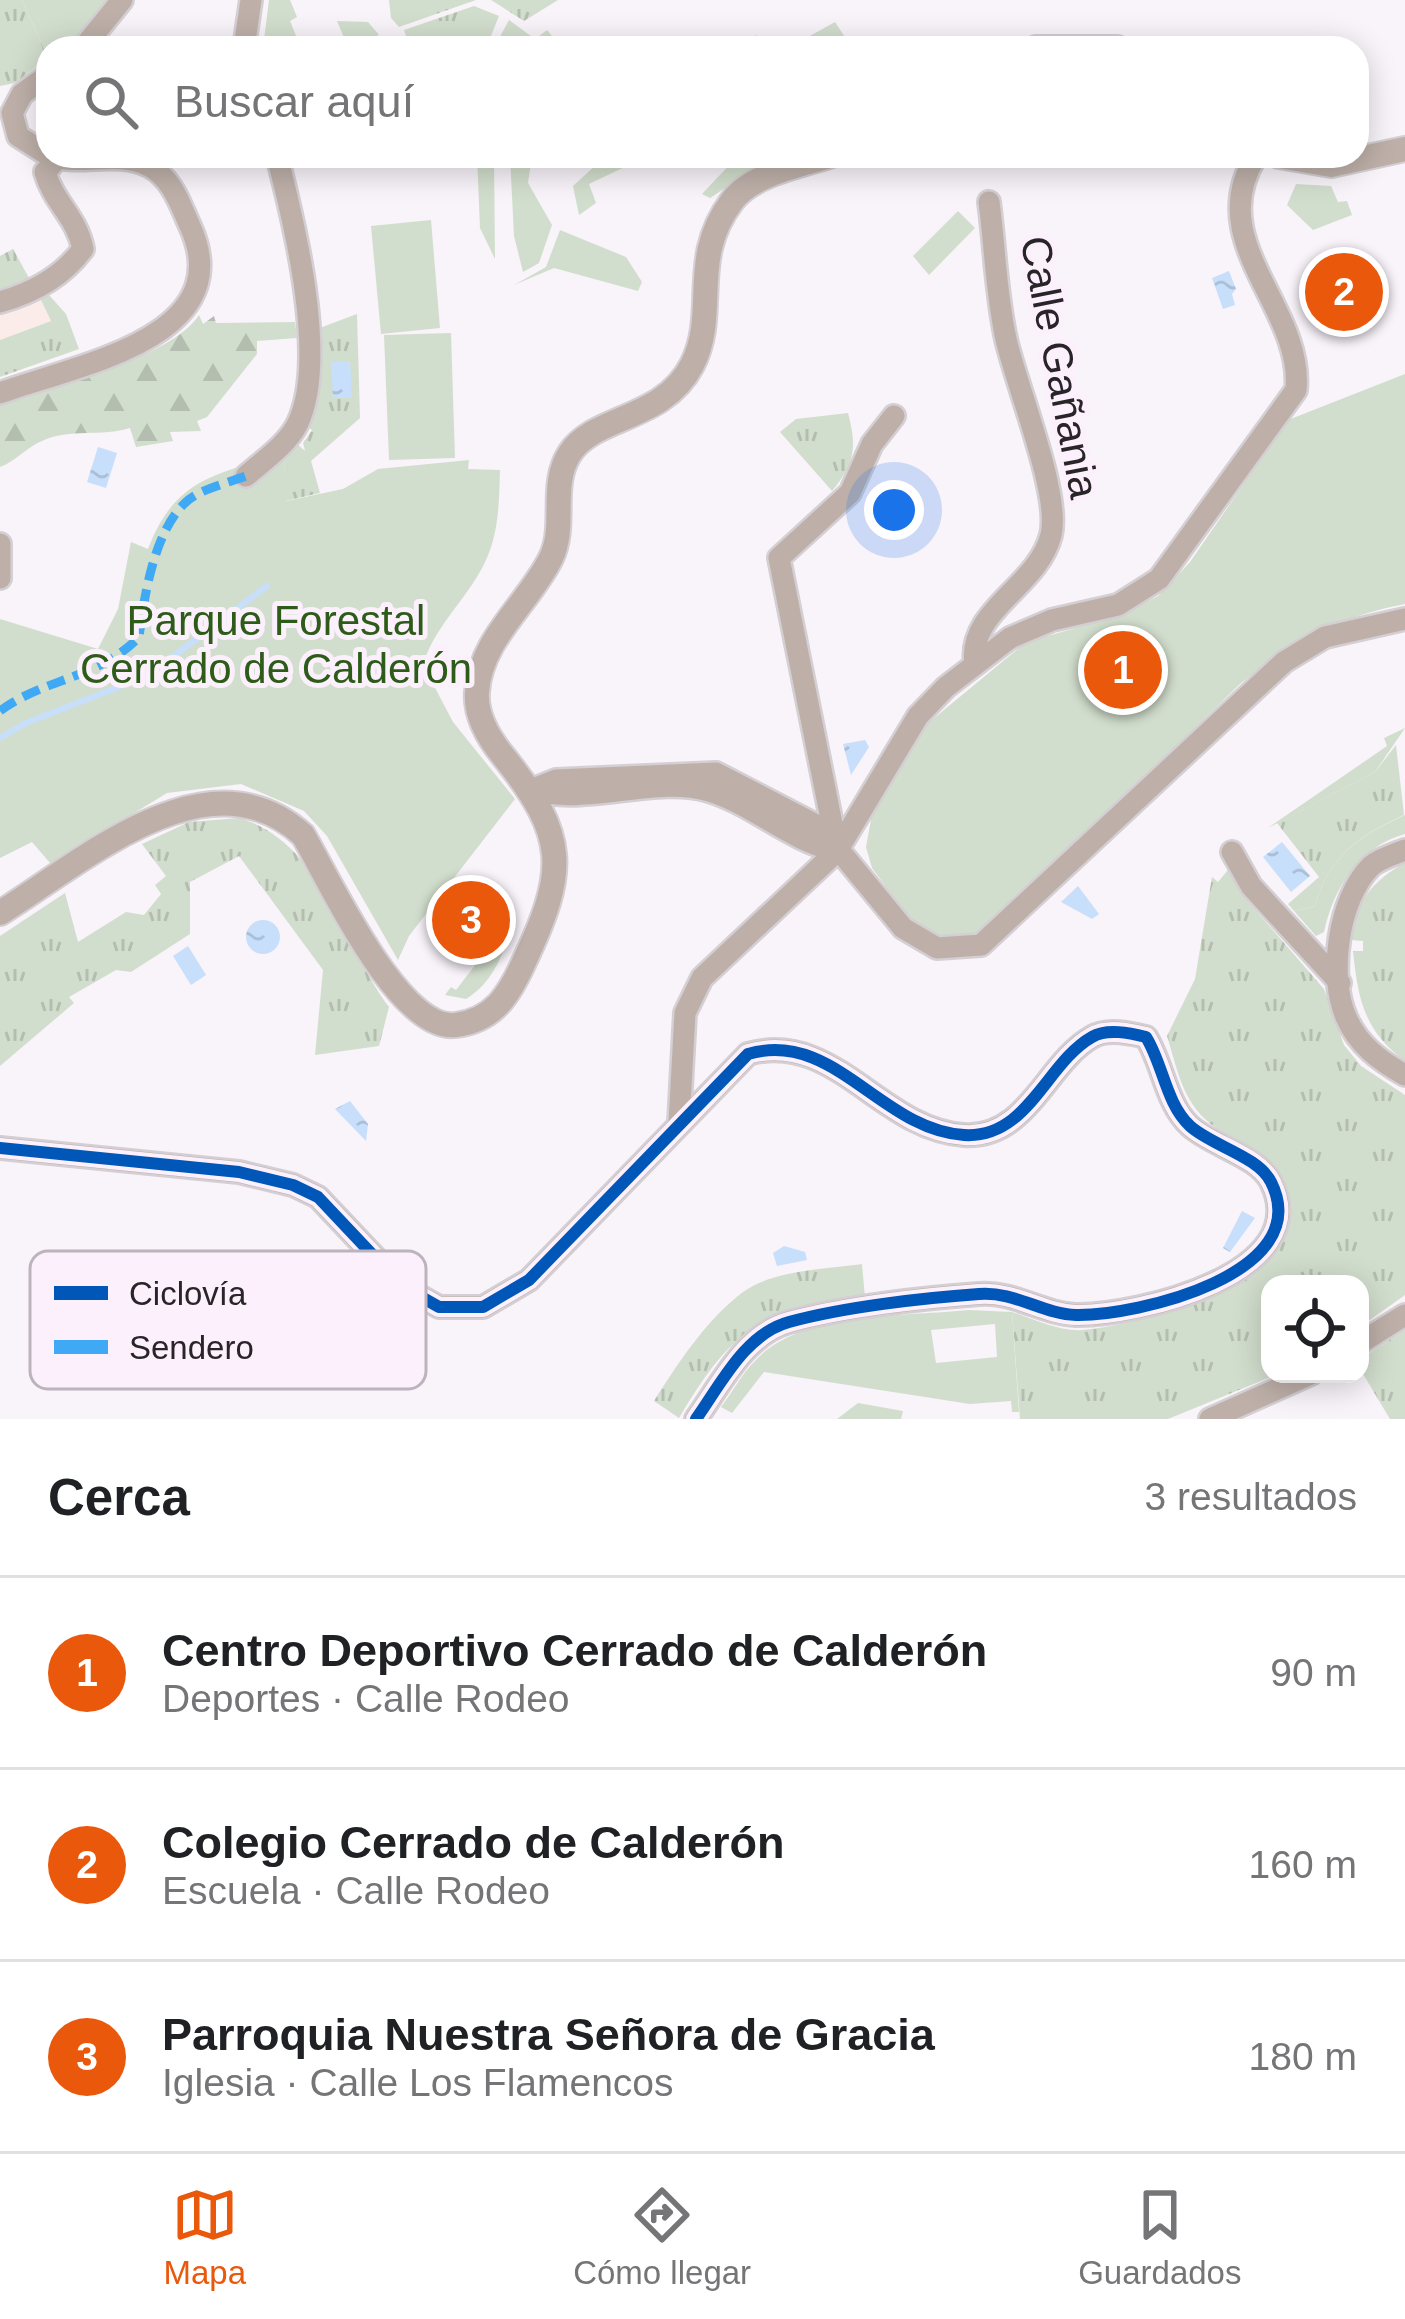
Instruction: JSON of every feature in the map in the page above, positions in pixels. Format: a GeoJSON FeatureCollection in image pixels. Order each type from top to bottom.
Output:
{"type":"FeatureCollection","features":[{"type":"Feature","properties":{"kind":"street"},"geometry":{"type":"LineString","coordinates":[[92,36],[122,0]]}},
{"type":"Feature","properties":{"kind":"street"},"geometry":{"type":"LineString","coordinates":[[246,36],[251,0]]}},
{"type":"Feature","properties":{"kind":"street"},"geometry":{"type":"LineString","coordinates":[[36,84],[22,94],[12,113],[18,136],[36,147]]}},
{"type":"Feature","properties":{"kind":"street"},"geometry":{"type":"LineString","coordinates":[[1369,157],[1405,149]]}},
{"type":"Feature","properties":{"kind":"street"},"geometry":{"type":"LineString","coordinates":[[0,302],[71,266],[82,249],[78,222],[50,189],[47,168]]}},
{"type":"Feature","properties":{"kind":"street"},"geometry":{"type":"LineString","coordinates":[[0,393],[175,324],[200,282],[197,241],[172,187],[154,168]]}},
{"type":"Feature","properties":{"kind":"street"},"geometry":{"type":"LineString","coordinates":[[246,476],[296,427],[307,397],[303,255],[280,168]]}},
{"type":"Feature","properties":{"kind":"street"},"geometry":{"type":"LineString","coordinates":[[0,913],[176,808],[242,805],[279,814],[303,835],[408,1006],[446,1027],[475,1023],[509,993],[557,883],[557,846],[531,790],[486,735],[477,692],[493,643],[550,560],[558,539],[562,473],[571,451],[672,393],[692,366],[701,342],[703,275],[713,230],[735,195],[792,168]]}},
{"type":"Feature","properties":{"kind":"street"},"geometry":{"type":"LineString","coordinates":[[679,1123],[685,1013],[702,978],[837,851],[918,716],[1010,638],[1052,620],[1118,605],[1159,579],[1296,390],[1298,365],[1289,332],[1257,280],[1241,237],[1243,177],[1249,168]]}},
{"type":"Feature","properties":{"kind":"street","name":"Calle Gañania"},"geometry":{"type":"LineString","coordinates":[[975,664],[972,643],[977,632],[1031,574],[1052,534],[1047,488],[1005,337],[989,202]]}},
{"type":"Feature","properties":{"kind":"street"},"geometry":{"type":"LineString","coordinates":[[894,416],[872,444],[850,494],[778,558],[837,851],[903,928],[937,948],[981,945],[1284,662],[1325,638],[1405,619]]}},
{"type":"Feature","properties":{"kind":"street"},"geometry":{"type":"LineString","coordinates":[[0,544],[0,578]]}},
{"type":"Feature","properties":{"kind":"street"},"geometry":{"type":"LineString","coordinates":[[531,790],[561,799],[712,792],[812,846],[837,851]]}},
{"type":"Feature","properties":{"kind":"street"},"geometry":{"type":"LineString","coordinates":[[1405,850],[1372,866],[1348,904],[1337,956],[1346,1016],[1373,1057],[1405,1075]]}},
{"type":"Feature","properties":{"kind":"street"},"geometry":{"type":"LineString","coordinates":[[1232,852],[1251,886],[1340,983]]}},
{"type":"Feature","properties":{"kind":"street"},"geometry":{"type":"LineString","coordinates":[[426,1300],[439,1307],[483,1307],[529,1280],[748,1054],[775,1046],[805,1051],[927,1129],[969,1136],[1005,1125],[1092,1036],[1123,1031],[1146,1037],[1186,1123],[1270,1178],[1279,1207],[1267,1244],[1239,1274],[1198,1291],[1117,1311],[1072,1315],[1016,1297],[982,1294],[785,1323],[749,1345],[696,1419]]}},
{"type":"Feature","properties":{"kind":"street"},"geometry":{"type":"LineString","coordinates":[[0,1148],[226,1170],[292,1185],[318,1197],[369,1251]]}},
{"type":"Feature","properties":{"kind":"street"},"geometry":{"type":"LineString","coordinates":[[1369,1337],[1405,1315]]}},
{"type":"Feature","properties":{"kind":"street"},"geometry":{"type":"LineString","coordinates":[[1210,1419],[1291,1383]]}},
{"type":"Feature","properties":{"kind":"shaded area"},"geometry":{"type":"Polygon","coordinates":[[[41,300],[51,321],[0,340],[0,315],[41,300]]]}},
{"type":"Feature","properties":{"kind":"green space"},"geometry":{"type":"Polygon","coordinates":[[[0,0],[22,0],[38,36],[36,67],[15,83],[0,86],[0,0]]]}},
{"type":"Feature","properties":{"kind":"green space"},"geometry":{"type":"Polygon","coordinates":[[[22,0],[107,0],[76,36],[38,36],[22,0]]]}},
{"type":"Feature","properties":{"kind":"green space"},"geometry":{"type":"Polygon","coordinates":[[[269,0],[290,0],[297,17],[290,21],[296,36],[264,36],[269,0]]]}},
{"type":"Feature","properties":{"kind":"green space"},"geometry":{"type":"Polygon","coordinates":[[[389,0],[476,0],[399,27],[391,18],[389,0]]]}},
{"type":"Feature","properties":{"kind":"green space"},"geometry":{"type":"Polygon","coordinates":[[[491,0],[558,0],[524,21],[491,0]]]}},
{"type":"Feature","properties":{"kind":"green space"},"geometry":{"type":"Polygon","coordinates":[[[474,6],[499,16],[491,36],[406,36],[404,30],[474,6]]]}},
{"type":"Feature","properties":{"kind":"green space"},"geometry":{"type":"Polygon","coordinates":[[[509,20],[531,36],[500,36],[509,20]]]}},
{"type":"Feature","properties":{"kind":"green space"},"geometry":{"type":"Polygon","coordinates":[[[337,21],[368,22],[379,35],[376,36],[343,36],[337,21]]]}},
{"type":"Feature","properties":{"kind":"green space"},"geometry":{"type":"Polygon","coordinates":[[[835,22],[844,36],[810,36],[835,22]]]}},
{"type":"Feature","properties":{"kind":"green space"},"geometry":{"type":"Polygon","coordinates":[[[478,168],[494,168],[495,259],[480,228],[478,168]]]}},
{"type":"Feature","properties":{"kind":"green space"},"geometry":{"type":"Polygon","coordinates":[[[511,168],[530,168],[528,183],[552,225],[539,263],[523,272],[514,236],[511,168]]]}},
{"type":"Feature","properties":{"kind":"green space"},"geometry":{"type":"Polygon","coordinates":[[[593,168],[623,168],[589,184],[596,203],[579,215],[573,186],[593,168]]]}},
{"type":"Feature","properties":{"kind":"green space"},"geometry":{"type":"Polygon","coordinates":[[[727,168],[755,168],[710,198],[702,194],[727,168]]]}},
{"type":"Feature","properties":{"kind":"green space"},"geometry":{"type":"Polygon","coordinates":[[[1296,184],[1331,186],[1338,202],[1347,201],[1352,215],[1313,230],[1287,205],[1296,184]]]}},
{"type":"Feature","properties":{"kind":"green space"},"geometry":{"type":"Polygon","coordinates":[[[958,211],[975,228],[929,275],[913,256],[958,211]]]}},
{"type":"Feature","properties":{"kind":"green space"},"geometry":{"type":"Polygon","coordinates":[[[431,220],[440,328],[381,334],[371,226],[431,220]]]}},
{"type":"Feature","properties":{"kind":"green space"},"geometry":{"type":"Polygon","coordinates":[[[560,230],[626,257],[642,282],[638,291],[554,268],[514,285],[546,267],[560,230]]]}},
{"type":"Feature","properties":{"kind":"green space"},"geometry":{"type":"Polygon","coordinates":[[[13,249],[29,278],[0,290],[0,256],[13,249]]]}},
{"type":"Feature","properties":{"kind":"green space"},"geometry":{"type":"Polygon","coordinates":[[[49,295],[66,314],[79,349],[0,377],[0,340],[51,321],[41,300],[49,295]]]}},
{"type":"Feature","properties":{"kind":"green space"},"geometry":{"type":"Polygon","coordinates":[[[357,314],[360,418],[311,461],[320,493],[285,501],[284,454],[295,442],[305,451],[303,443],[312,430],[306,425],[317,395],[317,329],[357,314]]]}},
{"type":"Feature","properties":{"kind":"green space"},"geometry":{"type":"Polygon","coordinates":[[[199,315],[203,324],[214,316],[216,323],[295,322],[297,338],[257,341],[257,354],[207,417],[197,421],[201,431],[170,432],[173,441],[136,447],[130,428],[63,435],[37,444],[0,467],[0,404],[137,358],[184,331],[199,315]]]}},
{"type":"Feature","properties":{"kind":"green space"},"geometry":{"type":"Polygon","coordinates":[[[451,333],[455,458],[389,460],[384,335],[451,333]]]}},
{"type":"Feature","properties":{"kind":"green space"},"geometry":{"type":"Polygon","coordinates":[[[1405,374],[1405,604],[1318,633],[1240,684],[994,924],[966,938],[937,936],[907,915],[872,868],[866,847],[872,814],[927,724],[1026,642],[1122,615],[1158,596],[1190,562],[1288,420],[1405,374]]]}},
{"type":"Feature","properties":{"kind":"green space"},"geometry":{"type":"Polygon","coordinates":[[[848,413],[852,454],[832,491],[780,432],[796,419],[848,413]]]}},
{"type":"Feature","properties":{"kind":"green space","name":"Parque Forestal Cerrado de Calderón"},"geometry":{"type":"Polygon","coordinates":[[[284,454],[286,501],[343,489],[378,469],[469,460],[468,469],[500,470],[497,521],[487,558],[434,639],[423,665],[453,722],[515,799],[409,936],[398,960],[327,836],[304,811],[241,784],[167,793],[51,864],[32,842],[0,858],[0,619],[98,649],[118,609],[131,542],[148,549],[171,507],[201,482],[284,454]]]}},
{"type":"Feature","properties":{"kind":"green space"},"geometry":{"type":"Polygon","coordinates":[[[1405,728],[1375,772],[1268,828],[1387,746],[1384,738],[1405,728]]]}},
{"type":"Feature","properties":{"kind":"green space"},"geometry":{"type":"Polygon","coordinates":[[[1396,745],[1404,815],[1348,850],[1328,874],[1315,906],[1294,911],[1288,904],[1319,877],[1277,823],[1375,772],[1396,745]]]}},
{"type":"Feature","properties":{"kind":"green space"},"geometry":{"type":"Polygon","coordinates":[[[1405,815],[1405,834],[1374,848],[1351,871],[1334,900],[1324,932],[1316,936],[1294,911],[1315,906],[1328,874],[1348,850],[1405,815]]]}},
{"type":"Feature","properties":{"kind":"green space"},"geometry":{"type":"Polygon","coordinates":[[[239,818],[267,830],[291,849],[328,898],[389,1007],[379,1046],[315,1055],[323,970],[239,856],[190,882],[190,934],[131,972],[116,970],[69,997],[74,1003],[0,1066],[0,936],[65,893],[78,942],[126,912],[144,915],[161,894],[155,885],[166,876],[142,844],[189,822],[239,818]]]}},
{"type":"Feature","properties":{"kind":"green space"},"geometry":{"type":"Polygon","coordinates":[[[1405,863],[1405,1061],[1380,1038],[1366,1013],[1353,951],[1363,951],[1363,941],[1351,940],[1367,894],[1405,863]]]}},
{"type":"Feature","properties":{"kind":"green space"},"geometry":{"type":"Polygon","coordinates":[[[1228,870],[1245,898],[1324,989],[1344,1045],[1361,1066],[1405,1095],[1405,1295],[1369,1321],[1369,1275],[1261,1275],[1261,1381],[1168,1419],[1020,1419],[1012,1312],[1074,1330],[1149,1318],[1225,1290],[1257,1269],[1280,1244],[1290,1215],[1284,1180],[1269,1160],[1214,1127],[1197,1111],[1167,1036],[1195,979],[1212,877],[1218,882],[1228,870]]]}},
{"type":"Feature","properties":{"kind":"green space"},"geometry":{"type":"Polygon","coordinates":[[[506,925],[512,929],[483,985],[466,999],[445,995],[451,987],[456,990],[506,925]]]}},
{"type":"Feature","properties":{"kind":"green space"},"geometry":{"type":"Polygon","coordinates":[[[862,1264],[865,1298],[799,1310],[753,1329],[717,1362],[679,1418],[654,1401],[705,1328],[743,1292],[784,1275],[862,1264]]]}},
{"type":"Feature","properties":{"kind":"green space"},"geometry":{"type":"Polygon","coordinates":[[[969,1310],[1012,1312],[1019,1412],[1012,1412],[1011,1401],[970,1404],[764,1372],[732,1413],[721,1407],[754,1362],[798,1333],[855,1319],[969,1310]],[[995,1324],[931,1330],[936,1363],[997,1357],[995,1324]]]}},
{"type":"Feature","properties":{"kind":"green space"},"geometry":{"type":"Polygon","coordinates":[[[1405,1330],[1405,1419],[1390,1419],[1368,1383],[1369,1353],[1405,1330]]]}},
{"type":"Feature","properties":{"kind":"green space"},"geometry":{"type":"Polygon","coordinates":[[[858,1403],[903,1411],[901,1419],[837,1419],[858,1403]]]}},
{"type":"Feature","properties":{"kind":"water"},"geometry":{"type":"Polygon","coordinates":[[[1229,271],[1236,289],[1232,294],[1235,305],[1223,309],[1212,278],[1229,271]]]}},
{"type":"Feature","properties":{"kind":"water"},"geometry":{"type":"Polygon","coordinates":[[[350,361],[352,398],[333,398],[331,362],[350,361]]]}},
{"type":"Feature","properties":{"kind":"water"},"geometry":{"type":"Polygon","coordinates":[[[98,447],[117,453],[106,488],[87,482],[98,447]]]}},
{"type":"Feature","properties":{"kind":"water"},"geometry":{"type":"Polygon","coordinates":[[[865,740],[869,747],[851,775],[843,744],[865,740]]]}},
{"type":"Feature","properties":{"kind":"water"},"geometry":{"type":"Polygon","coordinates":[[[1282,842],[1310,876],[1291,892],[1263,857],[1282,842]]]}},
{"type":"Feature","properties":{"kind":"water"},"geometry":{"type":"Polygon","coordinates":[[[1078,886],[1099,914],[1092,919],[1061,902],[1078,886]]]}},
{"type":"Feature","properties":{"kind":"water"},"geometry":{"type":"Polygon","coordinates":[[[263,920],[275,925],[280,937],[275,949],[263,954],[251,949],[246,937],[251,925],[263,920]]]}},
{"type":"Feature","properties":{"kind":"water"},"geometry":{"type":"Polygon","coordinates":[[[188,946],[206,975],[191,985],[173,956],[188,946]]]}},
{"type":"Feature","properties":{"kind":"water"},"geometry":{"type":"Polygon","coordinates":[[[350,1101],[368,1124],[366,1141],[335,1109],[350,1101]]]}},
{"type":"Feature","properties":{"kind":"water"},"geometry":{"type":"Polygon","coordinates":[[[1242,1211],[1255,1218],[1230,1252],[1223,1248],[1242,1211]]]}},
{"type":"Feature","properties":{"kind":"water"},"geometry":{"type":"Polygon","coordinates":[[[784,1246],[805,1252],[807,1260],[777,1266],[773,1253],[784,1246]]]}},
{"type":"Feature","properties":{"kind":"waterway"},"geometry":{"type":"LineString","coordinates":[[0,738],[26,723],[147,676],[267,586]]}},
{"type":"Feature","properties":{"kind":"marked path"},"geometry":{"type":"LineString","coordinates":[[0,711],[35,691],[107,662],[139,637],[152,566],[174,515],[198,494],[246,476]]}},
{"type":"Feature","properties":{"kind":"cycle path"},"geometry":{"type":"LineString","coordinates":[[426,1300],[439,1307],[483,1307],[529,1280],[748,1054],[779,1050],[806,1055],[907,1117],[964,1135],[1005,1125],[1092,1037],[1111,1032],[1146,1037],[1182,1117],[1199,1133],[1256,1165],[1271,1182],[1278,1214],[1268,1242],[1245,1265],[1213,1283],[1176,1298],[1103,1313],[1064,1314],[1004,1296],[979,1294],[883,1304],[789,1322],[773,1328],[747,1349],[696,1419]]}},
{"type":"Feature","properties":{"kind":"cycle path"},"geometry":{"type":"LineString","coordinates":[[0,1148],[239,1172],[293,1185],[318,1197],[369,1251]]}},
{"type":"Feature","properties":{"kind":"place","name":"Colegio Cerrado de Calderón"},"geometry":{"type":"Point","coordinates":[1344,292]}},
{"type":"Feature","properties":{"kind":"place","name":"Centro Deportivo Cerrado de Calderón"},"geometry":{"type":"Point","coordinates":[1123,670]}},
{"type":"Feature","properties":{"kind":"place","name":"Parroquia Nuestra Señora de Gracia"},"geometry":{"type":"Point","coordinates":[471,920]}}]}
